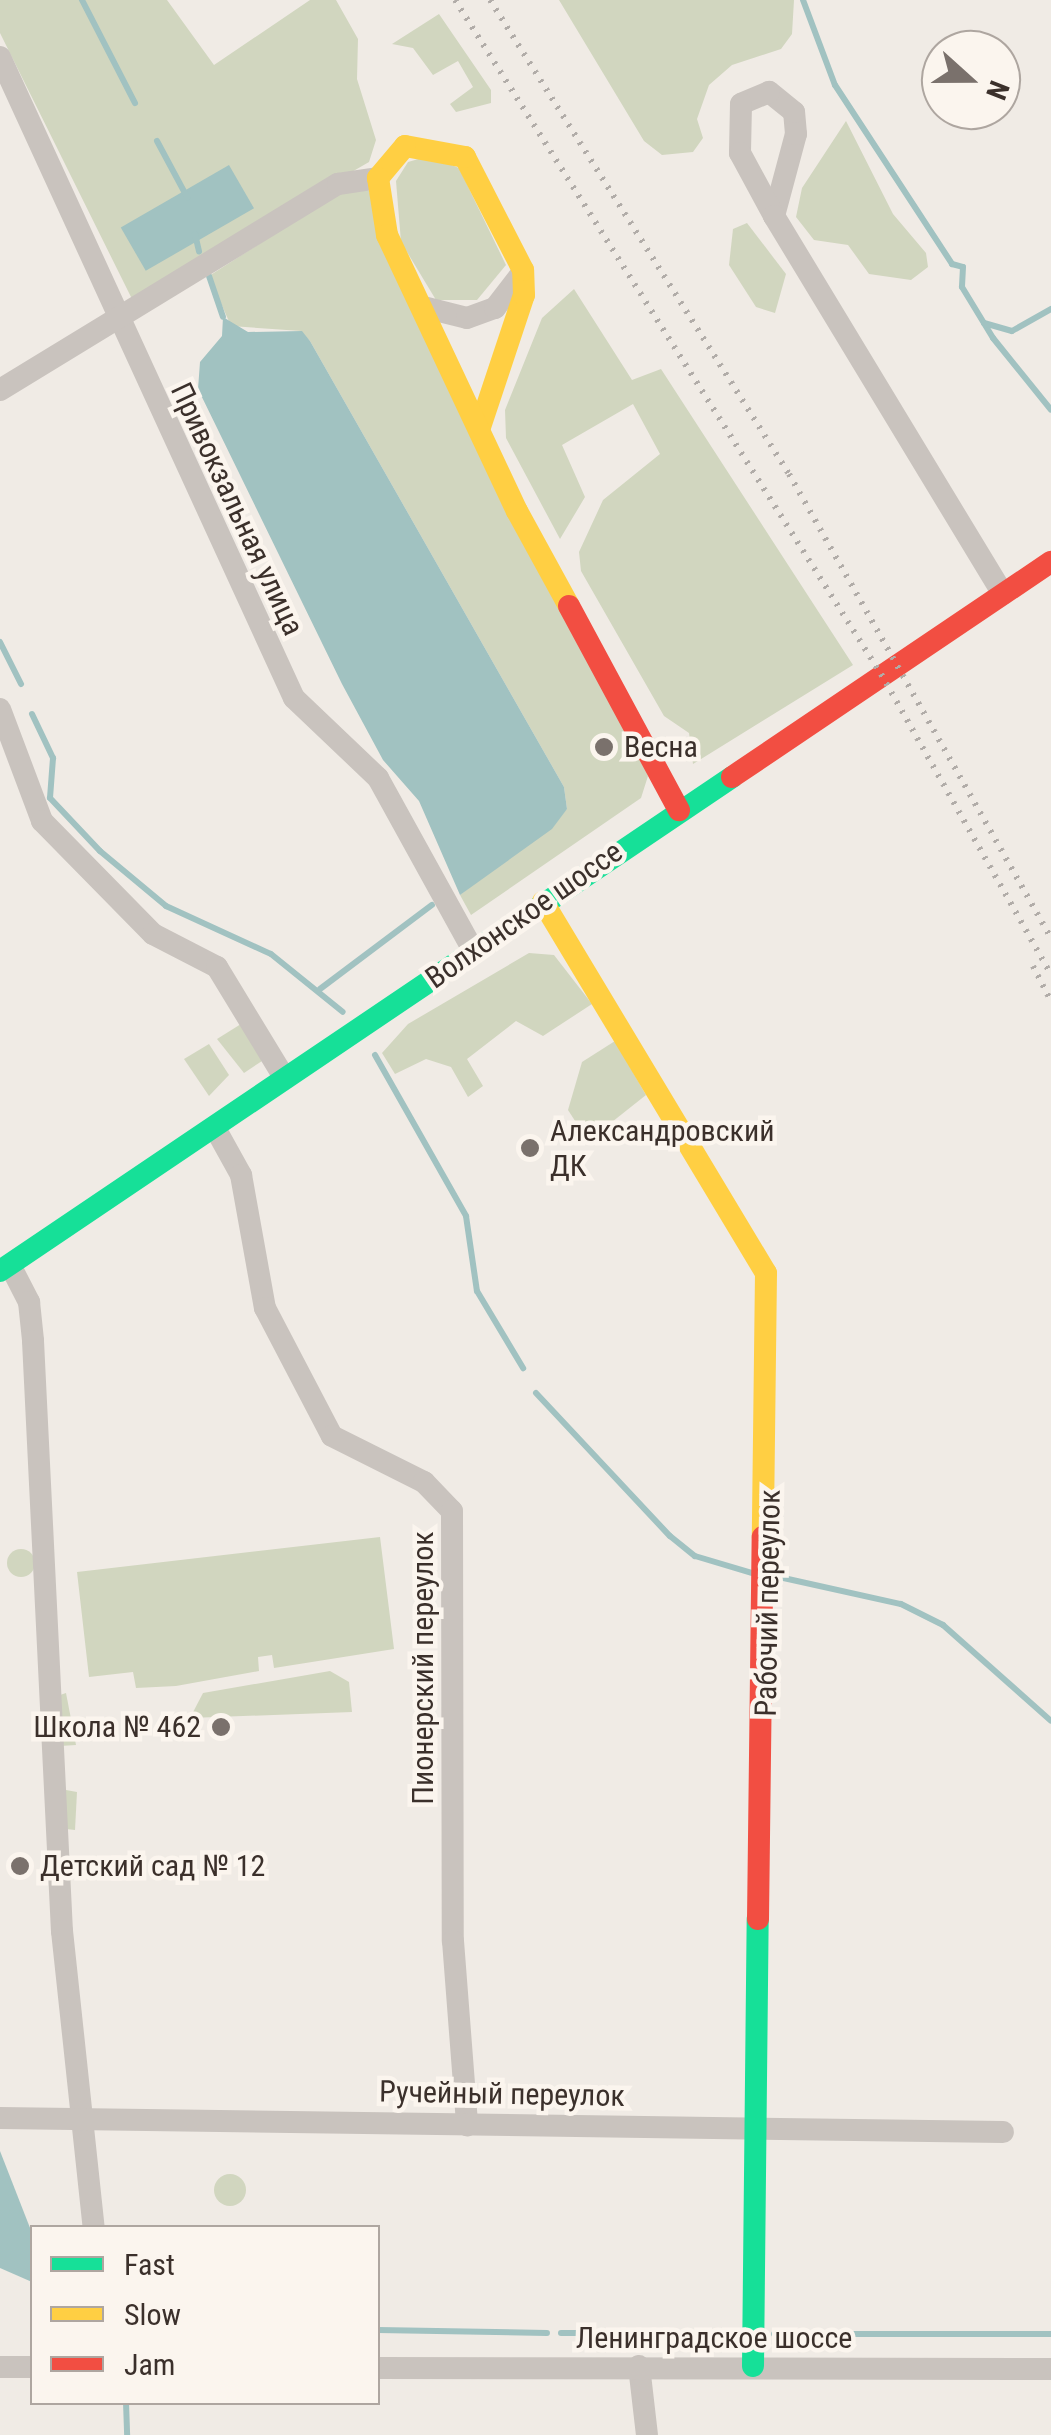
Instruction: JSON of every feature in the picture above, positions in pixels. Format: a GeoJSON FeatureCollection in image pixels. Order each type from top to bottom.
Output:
{"type":"FeatureCollection","features":[{"type":"Feature","properties":{"kind":"street","name":"Привокзальная улица"},"geometry":{"type":"LineString","coordinates":[[0,57],[294,698],[378,778],[473,950]]}},
{"type":"Feature","properties":{"kind":"street"},"geometry":{"type":"LineString","coordinates":[[774,216],[796,134],[785,99],[769,92],[741,104],[734,124],[774,216],[1003,594]]}},
{"type":"Feature","properties":{"kind":"street"},"geometry":{"type":"LineString","coordinates":[[0,390],[338,184],[378,178],[405,146],[449,146],[480,178],[523,270],[524,296],[480,427]]}},
{"type":"Feature","properties":{"kind":"street"},"geometry":{"type":"LineString","coordinates":[[378,178],[387,235],[480,427],[679,810]]}},
{"type":"Feature","properties":{"kind":"street"},"geometry":{"type":"LineString","coordinates":[[423,307],[444,319],[495,308],[523,270]]}},
{"type":"Feature","properties":{"kind":"street","name":"Волхонское шоссе"},"geometry":{"type":"LineString","coordinates":[[5,1268],[1051,562]]}},
{"type":"Feature","properties":{"kind":"street"},"geometry":{"type":"LineString","coordinates":[[0,709],[42,821],[153,934],[216,967],[284,1077]]}},
{"type":"Feature","properties":{"kind":"street","name":"Рабочий переулок"},"geometry":{"type":"LineString","coordinates":[[543,902],[766,1274],[766,1842],[754,2126],[753,2366]]}},
{"type":"Feature","properties":{"kind":"street","name":"Пионерский переулок"},"geometry":{"type":"LineString","coordinates":[[215,1128],[241,1175],[265,1308],[332,1436],[440,1492],[452,1511],[453,1941],[467,2125]]}},
{"type":"Feature","properties":{"kind":"street"},"geometry":{"type":"LineString","coordinates":[[5,1268],[29,1302],[33,1341],[76,2118],[94,2225]]}},
{"type":"Feature","properties":{"kind":"street","name":"Ручейный переулок"},"geometry":{"type":"LineString","coordinates":[[0,2118],[1003,2132]]}},
{"type":"Feature","properties":{"kind":"street"},"geometry":{"type":"LineString","coordinates":[[639,2366],[647,2435]]}},
{"type":"Feature","properties":{"kind":"street"},"geometry":{"type":"LineString","coordinates":[[0,2367],[30,2367]]}},
{"type":"Feature","properties":{"kind":"street","name":"Ленинградское шоссе"},"geometry":{"type":"LineString","coordinates":[[380,2368],[1051,2369]]}},
{"type":"Feature","properties":{"kind":"green space"},"geometry":{"type":"Polygon","coordinates":[[[0,0],[167,0],[214,65],[310,0],[336,0],[358,39],[357,79],[376,140],[369,162],[132,299],[0,33],[0,0]]]}},
{"type":"Feature","properties":{"kind":"green space"},"geometry":{"type":"Polygon","coordinates":[[[559,0],[794,0],[792,34],[781,49],[732,65],[709,85],[697,119],[703,138],[693,152],[662,155],[644,141],[559,0]]]}},
{"type":"Feature","properties":{"kind":"green space"},"geometry":{"type":"Polygon","coordinates":[[[439,14],[491,90],[491,103],[456,112],[450,104],[473,87],[458,61],[433,75],[413,48],[392,44],[439,14]]]}},
{"type":"Feature","properties":{"kind":"green space"},"geometry":{"type":"Polygon","coordinates":[[[846,121],[893,214],[926,253],[928,267],[911,280],[869,274],[848,245],[814,240],[796,217],[802,188],[846,121]]]}},
{"type":"Feature","properties":{"kind":"green space"},"geometry":{"type":"Polygon","coordinates":[[[429,156],[459,168],[506,265],[477,300],[436,300],[401,242],[396,181],[408,162],[429,156]]]}},
{"type":"Feature","properties":{"kind":"green space"},"geometry":{"type":"Polygon","coordinates":[[[366,185],[648,776],[641,798],[471,915],[460,895],[567,809],[564,787],[310,341],[301,331],[231,326],[209,276],[348,187],[366,185]]]}},
{"type":"Feature","properties":{"kind":"green space"},"geometry":{"type":"Polygon","coordinates":[[[747,223],[786,274],[775,313],[756,307],[729,265],[733,229],[747,223]]]}},
{"type":"Feature","properties":{"kind":"green space"},"geometry":{"type":"Polygon","coordinates":[[[574,289],[632,380],[661,369],[853,665],[693,764],[689,733],[664,716],[581,571],[579,552],[603,500],[660,454],[633,404],[562,445],[585,497],[560,539],[506,438],[505,410],[542,318],[574,289]]]}},
{"type":"Feature","properties":{"kind":"green space"},"geometry":{"type":"Polygon","coordinates":[[[529,953],[554,955],[592,1004],[543,1036],[516,1021],[467,1059],[483,1086],[468,1097],[451,1067],[426,1059],[395,1074],[382,1053],[408,1024],[529,953]]]}},
{"type":"Feature","properties":{"kind":"green space"},"geometry":{"type":"Polygon","coordinates":[[[241,1024],[262,1061],[244,1073],[217,1039],[241,1024]]]}},
{"type":"Feature","properties":{"kind":"green space"},"geometry":{"type":"Polygon","coordinates":[[[615,1041],[646,1095],[588,1141],[568,1110],[582,1062],[615,1041]]]}},
{"type":"Feature","properties":{"kind":"green space"},"geometry":{"type":"Polygon","coordinates":[[[209,1044],[229,1075],[209,1096],[184,1059],[209,1044]]]}},
{"type":"Feature","properties":{"kind":"green space"},"geometry":{"type":"Polygon","coordinates":[[[380,1537],[394,1649],[274,1668],[272,1655],[258,1657],[259,1671],[176,1686],[136,1688],[133,1672],[89,1677],[77,1572],[380,1537]]]}},
{"type":"Feature","properties":{"kind":"green space"},"geometry":{"type":"Polygon","coordinates":[[[21,1549],[31,1553],[35,1563],[31,1573],[21,1577],[11,1573],[7,1563],[11,1553],[21,1549]]]}},
{"type":"Feature","properties":{"kind":"green space"},"geometry":{"type":"Polygon","coordinates":[[[330,1671],[349,1682],[352,1712],[190,1718],[203,1693],[330,1671]]]}},
{"type":"Feature","properties":{"kind":"green space"},"geometry":{"type":"Polygon","coordinates":[[[66,1693],[76,1745],[60,1746],[60,1695],[66,1693]]]}},
{"type":"Feature","properties":{"kind":"green space"},"geometry":{"type":"Polygon","coordinates":[[[66,1790],[77,1792],[75,1830],[66,1829],[66,1790]]]}},
{"type":"Feature","properties":{"kind":"green space"},"geometry":{"type":"Polygon","coordinates":[[[230,2174],[241,2179],[246,2190],[241,2201],[230,2206],[219,2201],[214,2190],[219,2179],[230,2174]]]}},
{"type":"Feature","properties":{"kind":"water"},"geometry":{"type":"Polygon","coordinates":[[[229,165],[254,208],[146,271],[121,228],[229,165]]]}},
{"type":"Feature","properties":{"kind":"water"},"geometry":{"type":"Polygon","coordinates":[[[223,317],[248,332],[302,331],[310,341],[564,787],[567,809],[552,829],[460,895],[419,801],[383,760],[342,684],[198,389],[200,362],[222,336],[223,317]]]}},
{"type":"Feature","properties":{"kind":"water"},"geometry":{"type":"Polygon","coordinates":[[[0,2151],[30,2228],[30,2281],[0,2268],[0,2151]]]}},
{"type":"Feature","properties":{"kind":"waterway"},"geometry":{"type":"LineString","coordinates":[[82,0],[135,103]]}},
{"type":"Feature","properties":{"kind":"waterway"},"geometry":{"type":"LineString","coordinates":[[803,0],[835,85],[952,264],[963,267],[962,287],[993,338],[1051,410]]}},
{"type":"Feature","properties":{"kind":"waterway"},"geometry":{"type":"LineString","coordinates":[[157,141],[187,197]]}},
{"type":"Feature","properties":{"kind":"waterway"},"geometry":{"type":"LineString","coordinates":[[195,234],[199,252]]}},
{"type":"Feature","properties":{"kind":"waterway"},"geometry":{"type":"LineString","coordinates":[[209,276],[223,317]]}},
{"type":"Feature","properties":{"kind":"waterway"},"geometry":{"type":"LineString","coordinates":[[984,323],[1012,331],[1051,309]]}},
{"type":"Feature","properties":{"kind":"waterway"},"geometry":{"type":"LineString","coordinates":[[0,642],[21,684]]}},
{"type":"Feature","properties":{"kind":"waterway"},"geometry":{"type":"LineString","coordinates":[[32,714],[53,758],[50,798],[100,851],[166,906],[271,954],[343,1012]]}},
{"type":"Feature","properties":{"kind":"waterway"},"geometry":{"type":"LineString","coordinates":[[320,989],[432,905]]}},
{"type":"Feature","properties":{"kind":"waterway"},"geometry":{"type":"LineString","coordinates":[[375,1055],[466,1216],[477,1291],[523,1368]]}},
{"type":"Feature","properties":{"kind":"waterway"},"geometry":{"type":"LineString","coordinates":[[536,1393],[670,1536],[695,1556],[752,1573]]}},
{"type":"Feature","properties":{"kind":"waterway"},"geometry":{"type":"LineString","coordinates":[[779,1577],[901,1604],[943,1625],[1051,1721]]}},
{"type":"Feature","properties":{"kind":"waterway"},"geometry":{"type":"LineString","coordinates":[[380,2330],[547,2333]]}},
{"type":"Feature","properties":{"kind":"waterway"},"geometry":{"type":"LineString","coordinates":[[561,2333],[693,2333]]}},
{"type":"Feature","properties":{"kind":"waterway"},"geometry":{"type":"LineString","coordinates":[[703,2333],[730,2333]]}},
{"type":"Feature","properties":{"kind":"waterway"},"geometry":{"type":"LineString","coordinates":[[774,2334],[1051,2334]]}},
{"type":"Feature","properties":{"kind":"waterway"},"geometry":{"type":"LineString","coordinates":[[126,2405],[127,2435]]}},
{"type":"Feature","properties":{"kind":"railway"},"geometry":{"type":"LineString","coordinates":[[455,0],[881,674],[1051,975]]}},
{"type":"Feature","properties":{"kind":"railway"},"geometry":{"type":"LineString","coordinates":[[490,0],[789,474],[1051,938]]}},
{"type":"Feature","properties":{"kind":"railway"},"geometry":{"type":"LineString","coordinates":[[1033,966],[1051,1001]]}},
{"type":"Feature","properties":{"kind":"traffic: fast"},"geometry":{"type":"LineString","coordinates":[[0,1271],[732,777]]}},
{"type":"Feature","properties":{"kind":"traffic: fast"},"geometry":{"type":"LineString","coordinates":[[753,2366],[758,1919]]}},
{"type":"Feature","properties":{"kind":"traffic: slow"},"geometry":{"type":"LineString","coordinates":[[480,427],[524,295],[523,270],[465,157],[405,146],[378,178],[387,235],[517,511],[569,606]]}},
{"type":"Feature","properties":{"kind":"traffic: slow"},"geometry":{"type":"LineString","coordinates":[[543,902],[766,1273],[763,1537]]}},
{"type":"Feature","properties":{"kind":"traffic: jam"},"geometry":{"type":"LineString","coordinates":[[732,777],[1051,562]]}},
{"type":"Feature","properties":{"kind":"traffic: jam"},"geometry":{"type":"LineString","coordinates":[[569,606],[679,810]]}},
{"type":"Feature","properties":{"kind":"traffic: jam"},"geometry":{"type":"LineString","coordinates":[[758,1919],[763,1537]]}},
{"type":"Feature","properties":{"kind":"place","name":"Весна"},"geometry":{"type":"Point","coordinates":[604,747]}},
{"type":"Feature","properties":{"kind":"place","name":"Александровский ДК"},"geometry":{"type":"Point","coordinates":[530,1148]}},
{"type":"Feature","properties":{"kind":"place","name":"Школа № 462"},"geometry":{"type":"Point","coordinates":[221,1727]}},
{"type":"Feature","properties":{"kind":"place","name":"Детский сад № 12"},"geometry":{"type":"Point","coordinates":[20,1866]}}]}
